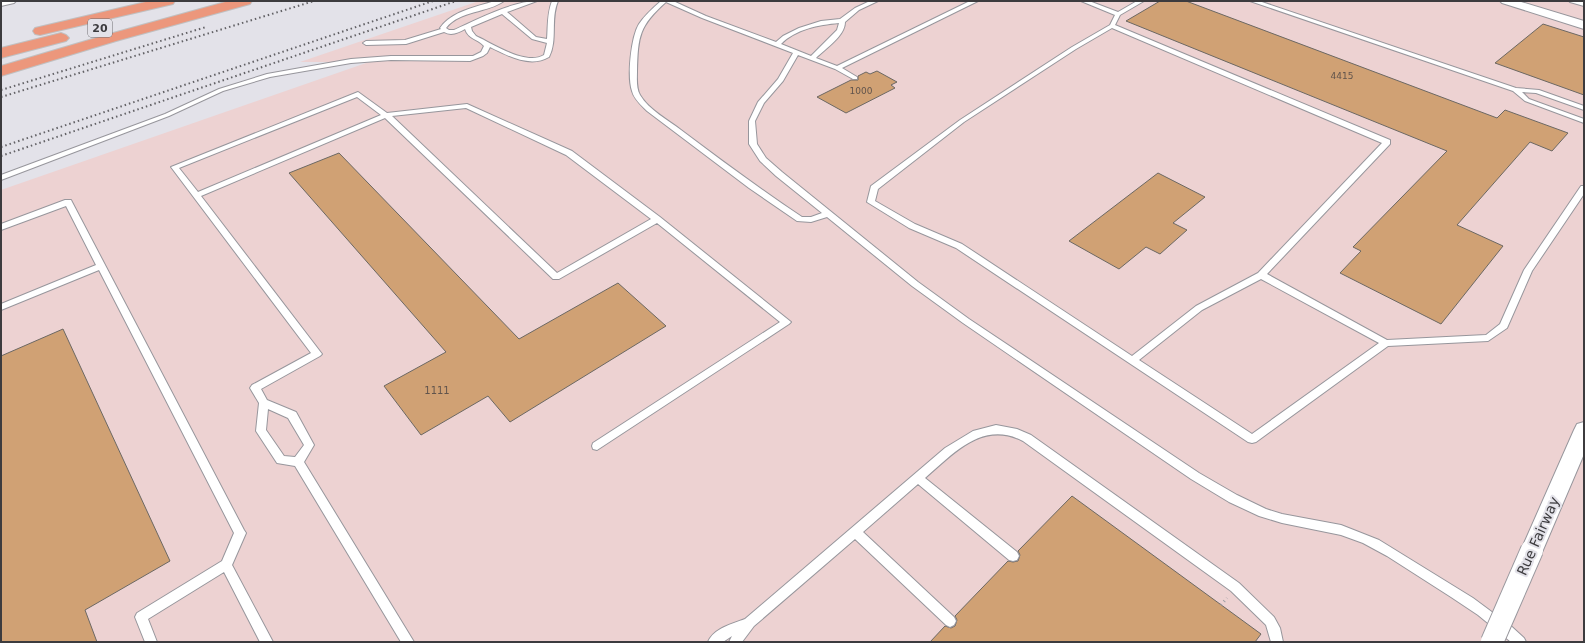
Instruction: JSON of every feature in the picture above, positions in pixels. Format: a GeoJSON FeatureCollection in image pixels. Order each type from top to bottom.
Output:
{"type":"FeatureCollection","features":[{"type":"Feature","properties":{"kind":"highway","name":"20"},"geometry":{"type":"LineString","coordinates":[[1,41],[168,1]]}},
{"type":"Feature","properties":{"kind":"highway","name":"20"},"geometry":{"type":"LineString","coordinates":[[1,53],[212,1]]}},
{"type":"Feature","properties":{"kind":"highway"},"geometry":{"type":"LineString","coordinates":[[1,71],[91,43],[245,1]]}},
{"type":"Feature","properties":{"kind":"street"},"geometry":{"type":"LineString","coordinates":[[1,3],[10,1]]}},
{"type":"Feature","properties":{"kind":"street"},"geometry":{"type":"LineString","coordinates":[[1506,1],[1584,25]]}},
{"type":"Feature","properties":{"kind":"street","name":"Rue Fairway"},"geometry":{"type":"LineString","coordinates":[[1492,642],[1584,430]]}},
{"type":"Feature","properties":{"kind":"lane"},"geometry":{"type":"LineString","coordinates":[[444,30],[443,28],[445,24],[456,18],[501,1]]}},
{"type":"Feature","properties":{"kind":"lane"},"geometry":{"type":"LineString","coordinates":[[366,44],[406,42],[444,30],[448,32],[455,32],[487,17],[534,1]]}},
{"type":"Feature","properties":{"kind":"lane"},"geometry":{"type":"LineString","coordinates":[[468,27],[471,35],[517,57],[533,61],[540,60],[548,55],[550,42],[549,28],[555,1]]}},
{"type":"Feature","properties":{"kind":"lane"},"geometry":{"type":"LineString","coordinates":[[664,1],[655,8],[639,29],[634,42],[634,85],[638,98],[653,112],[704,152],[800,219],[814,219],[828,213]]}},
{"type":"Feature","properties":{"kind":"lane"},"geometry":{"type":"LineString","coordinates":[[669,1],[677,6],[837,68],[855,78]]}},
{"type":"Feature","properties":{"kind":"lane"},"geometry":{"type":"LineString","coordinates":[[777,45],[786,37],[801,29],[821,23],[842,21],[857,9],[875,1]]}},
{"type":"Feature","properties":{"kind":"lane"},"geometry":{"type":"LineString","coordinates":[[837,68],[975,1]]}},
{"type":"Feature","properties":{"kind":"lane"},"geometry":{"type":"LineString","coordinates":[[1084,1],[1118,14]]}},
{"type":"Feature","properties":{"kind":"lane"},"geometry":{"type":"LineString","coordinates":[[1141,1],[1118,14],[1112,26],[1074,48],[962,121],[874,188],[871,202],[912,226],[959,246],[1252,439],[1386,343]]}},
{"type":"Feature","properties":{"kind":"lane"},"geometry":{"type":"LineString","coordinates":[[1253,1],[1515,90],[1537,91],[1584,108]]}},
{"type":"Feature","properties":{"kind":"lane"},"geometry":{"type":"LineString","coordinates":[[1572,1],[1584,4]]}},
{"type":"Feature","properties":{"kind":"lane"},"geometry":{"type":"LineString","coordinates":[[655,8],[663,5],[677,6]]}},
{"type":"Feature","properties":{"kind":"lane"},"geometry":{"type":"LineString","coordinates":[[502,12],[534,38],[550,42]]}},
{"type":"Feature","properties":{"kind":"lane"},"geometry":{"type":"LineString","coordinates":[[812,58],[840,31],[842,21]]}},
{"type":"Feature","properties":{"kind":"lane"},"geometry":{"type":"LineString","coordinates":[[1112,26],[1387,142],[1260,275],[1199,308],[1132,361]]}},
{"type":"Feature","properties":{"kind":"lane"},"geometry":{"type":"LineString","coordinates":[[1,178],[167,115],[221,90],[253,79],[284,72],[351,61],[391,58],[470,59],[479,56],[485,51],[487,46],[482,40]]}},
{"type":"Feature","properties":{"kind":"lane"},"geometry":{"type":"LineString","coordinates":[[796,53],[781,80],[761,102],[755,112],[752,121],[753,144],[763,159],[770,166],[915,284],[1023,361],[1212,487],[1251,507],[1272,515],[1332,527],[1351,533],[1378,546],[1451,589],[1520,642]]}},
{"type":"Feature","properties":{"kind":"lane"},"geometry":{"type":"LineString","coordinates":[[1515,90],[1527,100],[1584,121]]}},
{"type":"Feature","properties":{"kind":"lane"},"geometry":{"type":"LineString","coordinates":[[298,462],[308,445],[292,415],[264,403],[255,388],[317,354],[198,195],[175,167],[358,94],[386,115],[556,277],[657,219]]}},
{"type":"Feature","properties":{"kind":"lane"},"geometry":{"type":"LineString","coordinates":[[198,195],[386,115],[468,106],[569,153],[657,219],[786,322],[597,446]]}},
{"type":"Feature","properties":{"kind":"lane"},"geometry":{"type":"LineString","coordinates":[[1260,275],[1386,343],[1488,338],[1504,326],[1528,270],[1584,188]]}},
{"type":"Feature","properties":{"kind":"lane"},"geometry":{"type":"LineString","coordinates":[[1,227],[68,202],[240,533],[226,565],[141,617],[151,642]]}},
{"type":"Feature","properties":{"kind":"lane"},"geometry":{"type":"LineString","coordinates":[[1,307],[101,266]]}},
{"type":"Feature","properties":{"kind":"lane"},"geometry":{"type":"LineString","coordinates":[[264,403],[261,431],[281,460],[298,462]]}},
{"type":"Feature","properties":{"kind":"lane"},"geometry":{"type":"LineString","coordinates":[[736,642],[750,622],[956,445],[977,434],[997,428],[1014,430],[1027,438],[1241,592],[1270,621],[1274,628],[1277,642]]}},
{"type":"Feature","properties":{"kind":"lane"},"geometry":{"type":"LineString","coordinates":[[298,462],[408,642]]}},
{"type":"Feature","properties":{"kind":"lane"},"geometry":{"type":"LineString","coordinates":[[918,478],[1013,556]]}},
{"type":"Feature","properties":{"kind":"lane"},"geometry":{"type":"LineString","coordinates":[[855,532],[950,621]]}},
{"type":"Feature","properties":{"kind":"lane"},"geometry":{"type":"LineString","coordinates":[[226,565],[267,642]]}},
{"type":"Feature","properties":{"kind":"lane"},"geometry":{"type":"LineString","coordinates":[[714,642],[723,634],[750,622]]}},
{"type":"Feature","properties":{"kind":"path"},"geometry":{"type":"LineString","coordinates":[[1221,605],[1229,595]]}},
{"type":"Feature","properties":{"kind":"shaded area"},"geometry":{"type":"Polygon","coordinates":[[[479,1],[1584,1],[1584,642],[1,642],[1,190],[369,62],[300,62],[479,1]]]}},
{"type":"Feature","properties":{"kind":"building"},"geometry":{"type":"Polygon","coordinates":[[[1160,1],[1186,1],[1497,118],[1505,110],[1568,133],[1552,151],[1530,142],[1457,225],[1503,246],[1441,324],[1340,273],[1361,251],[1353,247],[1447,151],[1126,21],[1160,1]]]}},
{"type":"Feature","properties":{"kind":"building"},"geometry":{"type":"Polygon","coordinates":[[[1543,24],[1584,37],[1584,95],[1495,63],[1543,24]]]}},
{"type":"Feature","properties":{"kind":"building"},"geometry":{"type":"Polygon","coordinates":[[[877,71],[897,82],[891,85],[895,88],[846,113],[817,97],[851,80],[858,80],[858,76],[866,72],[870,74],[877,71]]]}},
{"type":"Feature","properties":{"kind":"building"},"geometry":{"type":"Polygon","coordinates":[[[339,153],[519,339],[618,283],[666,326],[510,422],[488,396],[421,435],[384,386],[446,352],[289,173],[339,153]]]}},
{"type":"Feature","properties":{"kind":"building"},"geometry":{"type":"Polygon","coordinates":[[[1158,173],[1205,197],[1173,223],[1187,230],[1160,254],[1146,247],[1119,269],[1069,241],[1158,173]]]}},
{"type":"Feature","properties":{"kind":"building"},"geometry":{"type":"Polygon","coordinates":[[[63,329],[170,561],[85,610],[97,642],[1,642],[1,356],[63,329]]]}},
{"type":"Feature","properties":{"kind":"building"},"geometry":{"type":"Polygon","coordinates":[[[1072,496],[1261,634],[1255,642],[930,642],[945,626],[951,628],[955,626],[957,620],[955,616],[1008,561],[1018,561],[1020,555],[1018,551],[1072,496]]]}},
{"type":"Feature","properties":{"kind":"railway"},"geometry":{"type":"LineString","coordinates":[[1,97],[314,1]]}},
{"type":"Feature","properties":{"kind":"railway"},"geometry":{"type":"LineString","coordinates":[[1,147],[433,1]]}},
{"type":"Feature","properties":{"kind":"railway"},"geometry":{"type":"LineString","coordinates":[[1,156],[456,1]]}},
{"type":"Feature","properties":{"kind":"railway"},"geometry":{"type":"LineString","coordinates":[[1,90],[206,27]]}}]}
